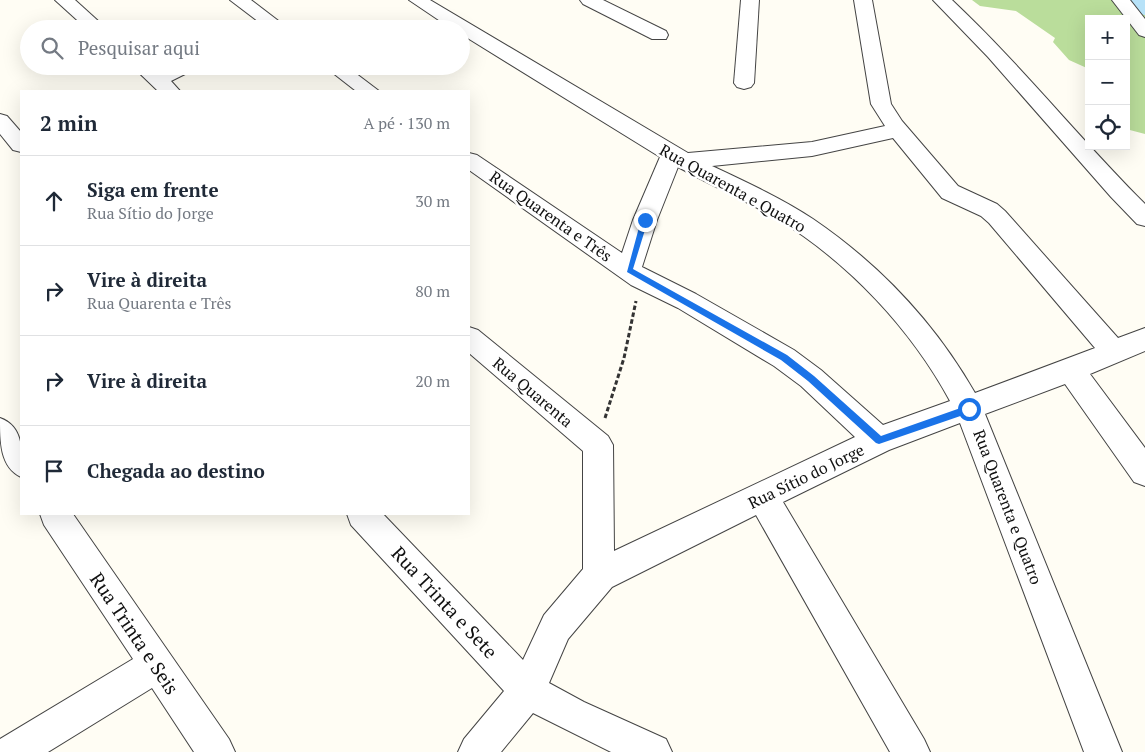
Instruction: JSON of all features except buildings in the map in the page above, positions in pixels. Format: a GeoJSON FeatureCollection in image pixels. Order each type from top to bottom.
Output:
{"type":"FeatureCollection","features":[{"type":"Feature","properties":{"kind":"street"},"geometry":{"type":"LineString","coordinates":[[64,0],[87,20]]}},
{"type":"Feature","properties":{"kind":"street"},"geometry":{"type":"LineString","coordinates":[[239,0],[264,20]]}},
{"type":"Feature","properties":{"kind":"street","name":"Rua Quarenta e Quatro"},"geometry":{"type":"LineString","coordinates":[[418,0],[451,20]]}},
{"type":"Feature","properties":{"kind":"street"},"geometry":{"type":"LineString","coordinates":[[589,0],[659,35]]}},
{"type":"Feature","properties":{"kind":"street"},"geometry":{"type":"LineString","coordinates":[[744,83],[750,0]]}},
{"type":"Feature","properties":{"kind":"street"},"geometry":{"type":"LineString","coordinates":[[863,0],[875,79],[881,104],[898,130],[950,192],[989,210],[997,217],[1114,352]]}},
{"type":"Feature","properties":{"kind":"street"},"geometry":{"type":"LineString","coordinates":[[942,0],[988,44],[1108,181],[1145,218]]}},
{"type":"Feature","properties":{"kind":"street"},"geometry":{"type":"LineString","coordinates":[[1121,0],[1145,32]]}},
{"type":"Feature","properties":{"kind":"street","name":"Rua Quarenta e Quatro"},"geometry":{"type":"LineString","coordinates":[[470,31],[679,158],[803,225],[858,267],[913,324],[955,382],[969,409],[1102,752]]}},
{"type":"Feature","properties":{"kind":"street"},"geometry":{"type":"LineString","coordinates":[[151,75],[164,86],[176,75]]}},
{"type":"Feature","properties":{"kind":"street"},"geometry":{"type":"LineString","coordinates":[[346,75],[368,90]]}},
{"type":"Feature","properties":{"kind":"street"},"geometry":{"type":"LineString","coordinates":[[0,121],[13,145]]}},
{"type":"Feature","properties":{"kind":"street"},"geometry":{"type":"LineString","coordinates":[[635,274],[645,220],[679,158],[827,147],[898,130]]}},
{"type":"Feature","properties":{"kind":"street","name":"Rua Quarenta e Três"},"geometry":{"type":"LineString","coordinates":[[470,161],[635,274],[687,301],[784,358],[811,378],[879,440]]}},
{"type":"Feature","properties":{"kind":"street","name":"Rua Quarenta"},"geometry":{"type":"LineString","coordinates":[[470,339],[598,445]]}},
{"type":"Feature","properties":{"kind":"street","name":"Rua Sítio do Jorge"},"geometry":{"type":"LineString","coordinates":[[477,752],[528,691],[556,627],[600,576],[879,440],[969,409],[1145,339]]}},
{"type":"Feature","properties":{"kind":"street"},"geometry":{"type":"LineString","coordinates":[[1071,370],[1145,472]]}},
{"type":"Feature","properties":{"kind":"street"},"geometry":{"type":"LineString","coordinates":[[0,431],[20,461]]}},
{"type":"Feature","properties":{"kind":"street"},"geometry":{"type":"LineString","coordinates":[[598,445],[597,546],[600,576]]}},
{"type":"Feature","properties":{"kind":"street"},"geometry":{"type":"LineString","coordinates":[[763,498],[911,752]]}},
{"type":"Feature","properties":{"kind":"street","name":"Rua Trinta e Seis"},"geometry":{"type":"LineString","coordinates":[[56,515],[216,752]]}},
{"type":"Feature","properties":{"kind":"street","name":"Rua Trinta e Sete"},"geometry":{"type":"LineString","coordinates":[[363,515],[528,691],[571,715],[653,752]]}},
{"type":"Feature","properties":{"kind":"street"},"geometry":{"type":"LineString","coordinates":[[13,752],[156,665]]}},
{"type":"Feature","properties":{"kind":"path"},"geometry":{"type":"LineString","coordinates":[[598,445],[624,358],[635,274]]}},
{"type":"Feature","properties":{"kind":"green space"},"geometry":{"type":"Polygon","coordinates":[[[972,0],[1145,0],[1145,134],[1130,130],[1130,15],[1085,15],[1085,67],[1069,60],[1053,42],[1055,38],[1016,11],[980,6],[972,0]]]}},
{"type":"Feature","properties":{"kind":"waterway"},"geometry":{"type":"LineString","coordinates":[[1136,0],[1145,10]]}},
{"type":"Feature","properties":{"kind":"route"},"geometry":{"type":"LineString","coordinates":[[645,220],[629,270],[640,278],[687,301],[784,358],[811,378],[879,440],[969,409]]}}]}
